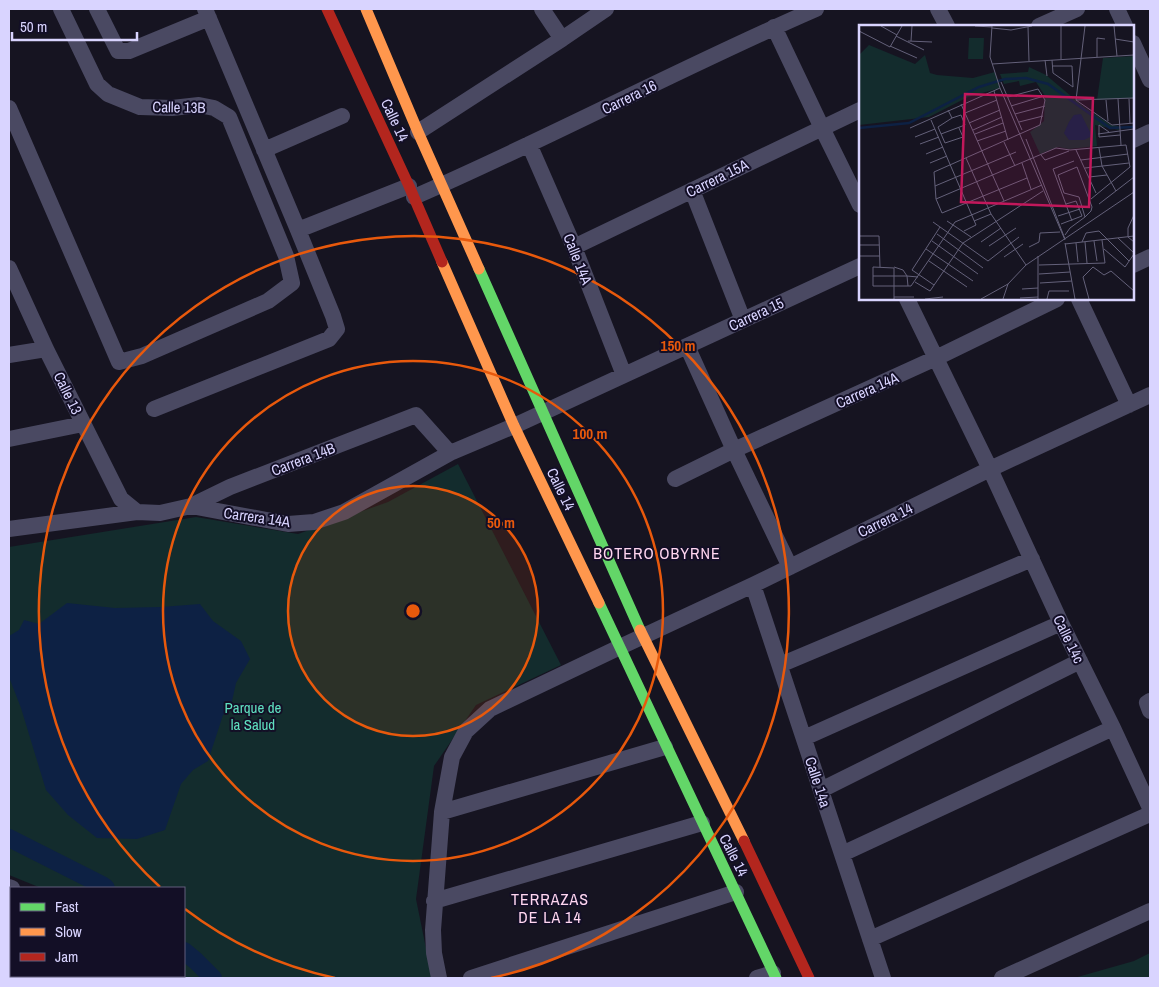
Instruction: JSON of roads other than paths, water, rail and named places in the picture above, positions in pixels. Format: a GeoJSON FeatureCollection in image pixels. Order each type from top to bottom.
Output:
{"type":"FeatureCollection","features":[{"type":"Feature","properties":{"kind":"main road","name":"Calle 14"},"geometry":{"type":"LineString","coordinates":[[327,9],[412,192],[514,426],[775,976]]}},
{"type":"Feature","properties":{"kind":"main road","name":"Calle 14"},"geometry":{"type":"LineString","coordinates":[[366,9],[418,132],[643,637],[752,857],[809,978]]}},
{"type":"Feature","properties":{"kind":"street","name":"Calle 13B"},"geometry":{"type":"LineString","coordinates":[[9,108],[119,362],[142,356],[268,302],[292,283],[286,256],[229,117],[214,108],[199,104],[172,108],[140,107],[108,94],[96,84],[61,9]]}},
{"type":"Feature","properties":{"kind":"street"},"geometry":{"type":"LineString","coordinates":[[97,9],[118,51],[130,51],[207,14],[298,230],[337,329],[329,338],[154,408]]}},
{"type":"Feature","properties":{"kind":"street"},"geometry":{"type":"LineString","coordinates":[[542,9],[562,39]]}},
{"type":"Feature","properties":{"kind":"street"},"geometry":{"type":"LineString","coordinates":[[418,132],[606,9]]}},
{"type":"Feature","properties":{"kind":"street","name":"Carrera 16"},"geometry":{"type":"LineString","coordinates":[[298,230],[412,192],[442,185],[774,27],[816,9]]}},
{"type":"Feature","properties":{"kind":"street"},"geometry":{"type":"LineString","coordinates":[[938,9],[947,25]]}},
{"type":"Feature","properties":{"kind":"street"},"geometry":{"type":"LineString","coordinates":[[1041,25],[1077,9]]}},
{"type":"Feature","properties":{"kind":"street"},"geometry":{"type":"LineString","coordinates":[[1117,9],[1125,25]]}},
{"type":"Feature","properties":{"kind":"street"},"geometry":{"type":"LineString","coordinates":[[774,27],[859,202]]}},
{"type":"Feature","properties":{"kind":"street"},"geometry":{"type":"LineString","coordinates":[[1134,45],[1150,80]]}},
{"type":"Feature","properties":{"kind":"street","name":"Carrera 15A"},"geometry":{"type":"LineString","coordinates":[[574,247],[859,110]]}},
{"type":"Feature","properties":{"kind":"street"},"geometry":{"type":"LineString","coordinates":[[264,150],[342,116]]}},
{"type":"Feature","properties":{"kind":"street"},"geometry":{"type":"LineString","coordinates":[[1134,140],[1150,132]]}},
{"type":"Feature","properties":{"kind":"street","name":"Calle 14A"},"geometry":{"type":"LineString","coordinates":[[529,144],[574,247],[624,375]]}},
{"type":"Feature","properties":{"kind":"street"},"geometry":{"type":"LineString","coordinates":[[692,190],[743,320]]}},
{"type":"Feature","properties":{"kind":"street"},"geometry":{"type":"LineString","coordinates":[[1134,265],[1150,257]]}},
{"type":"Feature","properties":{"kind":"street","name":"Carrera 15"},"geometry":{"type":"LineString","coordinates":[[543,412],[859,266]]}},
{"type":"Feature","properties":{"kind":"street","name":"Calle 13"},"geometry":{"type":"LineString","coordinates":[[9,271],[121,499],[137,512]]}},
{"type":"Feature","properties":{"kind":"street"},"geometry":{"type":"LineString","coordinates":[[907,300],[990,469]]}},
{"type":"Feature","properties":{"kind":"street","name":"Carrera 14A"},"geometry":{"type":"LineString","coordinates":[[676,479],[734,450],[936,358],[1055,300]]}},
{"type":"Feature","properties":{"kind":"street"},"geometry":{"type":"LineString","coordinates":[[1079,300],[1129,405]]}},
{"type":"Feature","properties":{"kind":"street"},"geometry":{"type":"LineString","coordinates":[[687,346],[790,567]]}},
{"type":"Feature","properties":{"kind":"street"},"geometry":{"type":"LineString","coordinates":[[9,355],[46,349]]}},
{"type":"Feature","properties":{"kind":"street","name":"Carrera 14"},"geometry":{"type":"LineString","coordinates":[[440,978],[434,953],[434,902],[442,812],[452,757],[466,731],[490,709],[753,585],[990,469],[1150,395]]}},
{"type":"Feature","properties":{"kind":"street","name":"Carrera 14A"},"geometry":{"type":"LineString","coordinates":[[9,529],[137,512],[160,513],[191,506],[288,524],[314,522],[344,512],[450,453],[543,412]]}},
{"type":"Feature","properties":{"kind":"street","name":"Carrera 14B"},"geometry":{"type":"LineString","coordinates":[[191,506],[230,487],[416,415],[450,453]]}},
{"type":"Feature","properties":{"kind":"street"},"geometry":{"type":"LineString","coordinates":[[9,439],[83,424]]}},
{"type":"Feature","properties":{"kind":"street","name":"Calle 14c"},"geometry":{"type":"LineString","coordinates":[[990,469],[1150,808]]}},
{"type":"Feature","properties":{"kind":"street"},"geometry":{"type":"LineString","coordinates":[[230,487],[233,514]]}},
{"type":"Feature","properties":{"kind":"street"},"geometry":{"type":"LineString","coordinates":[[780,665],[1032,559]]}},
{"type":"Feature","properties":{"kind":"street","name":"Calle 14a"},"geometry":{"type":"LineString","coordinates":[[753,585],[883,978]]}},
{"type":"Feature","properties":{"kind":"street"},"geometry":{"type":"LineString","coordinates":[[804,738],[1061,622]]}},
{"type":"Feature","properties":{"kind":"street"},"geometry":{"type":"LineString","coordinates":[[821,790],[1080,661]]}},
{"type":"Feature","properties":{"kind":"street"},"geometry":{"type":"LineString","coordinates":[[1150,701],[1147,703],[1150,711]]}},
{"type":"Feature","properties":{"kind":"street"},"geometry":{"type":"LineString","coordinates":[[842,854],[1113,728]]}},
{"type":"Feature","properties":{"kind":"street"},"geometry":{"type":"LineString","coordinates":[[442,812],[665,747]]}},
{"type":"Feature","properties":{"kind":"street"},"geometry":{"type":"LineString","coordinates":[[870,939],[1150,814]]}},
{"type":"Feature","properties":{"kind":"street"},"geometry":{"type":"LineString","coordinates":[[434,902],[702,823]]}},
{"type":"Feature","properties":{"kind":"street"},"geometry":{"type":"LineString","coordinates":[[471,978],[736,892]]}},
{"type":"Feature","properties":{"kind":"street"},"geometry":{"type":"LineString","coordinates":[[1002,978],[1150,911]]}},
{"type":"Feature","properties":{"kind":"street"},"geometry":{"type":"LineString","coordinates":[[756,978],[775,976]]}},
{"type":"Feature","properties":{"kind":"water"},"geometry":{"type":"Polygon","coordinates":[[[67,603],[115,608],[200,604],[213,621],[241,641],[250,659],[236,683],[230,710],[223,715],[208,761],[193,770],[181,784],[165,830],[137,839],[97,838],[68,815],[46,790],[21,708],[9,677],[9,636],[19,630],[24,620],[39,624],[67,603]]]}},
{"type":"Feature","properties":{"kind":"waterway"},"geometry":{"type":"LineString","coordinates":[[9,838],[105,887]]}},
{"type":"Feature","properties":{"kind":"waterway"},"geometry":{"type":"LineString","coordinates":[[185,952],[213,978]]}},
{"type":"Feature","properties":{"kind":"district","name":"BOTERO OBYRNE"},"geometry":{"type":"Point","coordinates":[657,553]}},
{"type":"Feature","properties":{"kind":"district","name":"TERRAZAS DE LA 14"},"geometry":{"type":"Point","coordinates":[550,908]}},
{"type":"Feature","properties":{"kind":"park label","name":"Parque de la Salud"},"geometry":{"type":"Point","coordinates":[253,716]}}]}
